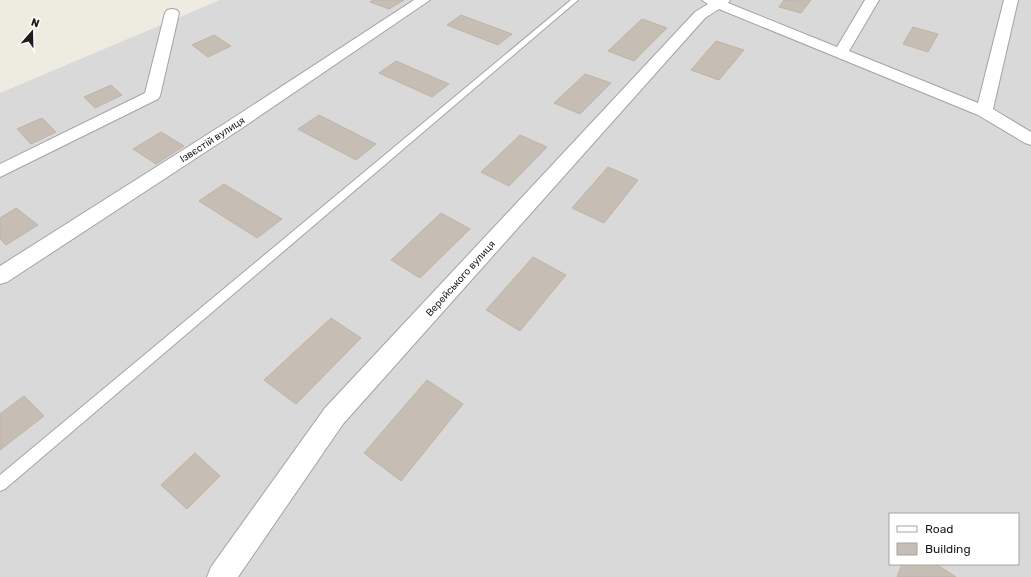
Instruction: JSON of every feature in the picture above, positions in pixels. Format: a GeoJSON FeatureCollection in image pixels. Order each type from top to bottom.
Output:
{"type":"FeatureCollection","features":[{"type":"Feature","properties":{"kind":"street","name":"Ізвєстій вулиця"},"geometry":{"type":"LineString","coordinates":[[0,276],[233,126],[423,0]]}},
{"type":"Feature","properties":{"kind":"street"},"geometry":{"type":"LineString","coordinates":[[840,54],[872,0]]}},
{"type":"Feature","properties":{"kind":"street"},"geometry":{"type":"LineString","coordinates":[[984,112],[1011,0]]}},
{"type":"Feature","properties":{"kind":"street"},"geometry":{"type":"LineString","coordinates":[[716,1],[840,54],[984,112],[1031,139]]}},
{"type":"Feature","properties":{"kind":"street","name":"Верейського вулиця"},"geometry":{"type":"LineString","coordinates":[[221,577],[334,416],[700,15],[716,1]]}},
{"type":"Feature","properties":{"kind":"street"},"geometry":{"type":"LineString","coordinates":[[0,171],[152,96],[172,13]]}},
{"type":"Feature","properties":{"kind":"lane"},"geometry":{"type":"LineString","coordinates":[[0,484],[575,0]]}},
{"type":"Feature","properties":{"kind":"shaded area"},"geometry":{"type":"Polygon","coordinates":[[[220,0],[1031,0],[1031,577],[0,577],[0,93],[220,0]]]}},
{"type":"Feature","properties":{"kind":"building"},"geometry":{"type":"Polygon","coordinates":[[[373,0],[404,0],[389,9],[370,2],[373,0]]]}},
{"type":"Feature","properties":{"kind":"building"},"geometry":{"type":"Polygon","coordinates":[[[784,0],[811,0],[801,13],[779,7],[784,0]]]}},
{"type":"Feature","properties":{"kind":"building"},"geometry":{"type":"Polygon","coordinates":[[[461,15],[512,34],[498,45],[447,25],[461,15]]]}},
{"type":"Feature","properties":{"kind":"building"},"geometry":{"type":"Polygon","coordinates":[[[642,19],[667,28],[634,61],[608,51],[642,19]]]}},
{"type":"Feature","properties":{"kind":"building"},"geometry":{"type":"Polygon","coordinates":[[[913,27],[938,34],[928,52],[903,44],[913,27]]]}},
{"type":"Feature","properties":{"kind":"building"},"geometry":{"type":"Polygon","coordinates":[[[214,35],[231,46],[208,57],[192,45],[214,35]]]}},
{"type":"Feature","properties":{"kind":"building"},"geometry":{"type":"Polygon","coordinates":[[[716,41],[744,50],[719,80],[691,70],[716,41]]]}},
{"type":"Feature","properties":{"kind":"building"},"geometry":{"type":"Polygon","coordinates":[[[396,61],[449,84],[432,97],[379,73],[396,61]]]}},
{"type":"Feature","properties":{"kind":"building"},"geometry":{"type":"Polygon","coordinates":[[[585,74],[611,83],[580,114],[554,103],[585,74]]]}},
{"type":"Feature","properties":{"kind":"building"},"geometry":{"type":"Polygon","coordinates":[[[111,85],[122,95],[95,108],[84,97],[111,85]]]}},
{"type":"Feature","properties":{"kind":"building"},"geometry":{"type":"Polygon","coordinates":[[[319,115],[376,144],[356,160],[298,129],[319,115]]]}},
{"type":"Feature","properties":{"kind":"building"},"geometry":{"type":"Polygon","coordinates":[[[42,118],[56,132],[31,144],[17,129],[42,118]]]}},
{"type":"Feature","properties":{"kind":"building"},"geometry":{"type":"Polygon","coordinates":[[[161,132],[184,146],[156,164],[133,149],[161,132]]]}},
{"type":"Feature","properties":{"kind":"building"},"geometry":{"type":"Polygon","coordinates":[[[520,135],[547,147],[509,186],[481,172],[520,135]]]}},
{"type":"Feature","properties":{"kind":"building"},"geometry":{"type":"Polygon","coordinates":[[[608,167],[638,180],[604,223],[572,208],[608,167]]]}},
{"type":"Feature","properties":{"kind":"building"},"geometry":{"type":"Polygon","coordinates":[[[224,184],[282,219],[257,238],[199,201],[224,184]]]}},
{"type":"Feature","properties":{"kind":"building"},"geometry":{"type":"Polygon","coordinates":[[[16,208],[38,225],[6,245],[0,239],[0,218],[16,208]]]}},
{"type":"Feature","properties":{"kind":"building"},"geometry":{"type":"Polygon","coordinates":[[[441,213],[470,229],[420,278],[391,260],[441,213]]]}},
{"type":"Feature","properties":{"kind":"building"},"geometry":{"type":"Polygon","coordinates":[[[533,257],[566,275],[520,331],[486,310],[533,257]]]}},
{"type":"Feature","properties":{"kind":"building"},"geometry":{"type":"Polygon","coordinates":[[[331,318],[361,338],[296,404],[264,380],[331,318]]]}},
{"type":"Feature","properties":{"kind":"building"},"geometry":{"type":"Polygon","coordinates":[[[427,380],[463,404],[401,481],[364,453],[427,380]]]}},
{"type":"Feature","properties":{"kind":"building"},"geometry":{"type":"Polygon","coordinates":[[[24,396],[44,416],[0,450],[0,414],[24,396]]]}},
{"type":"Feature","properties":{"kind":"building"},"geometry":{"type":"Polygon","coordinates":[[[195,453],[220,476],[187,509],[161,485],[195,453]]]}},
{"type":"Feature","properties":{"kind":"building"},"geometry":{"type":"Polygon","coordinates":[[[902,565],[938,565],[956,577],[897,577],[902,565]]]}}]}
